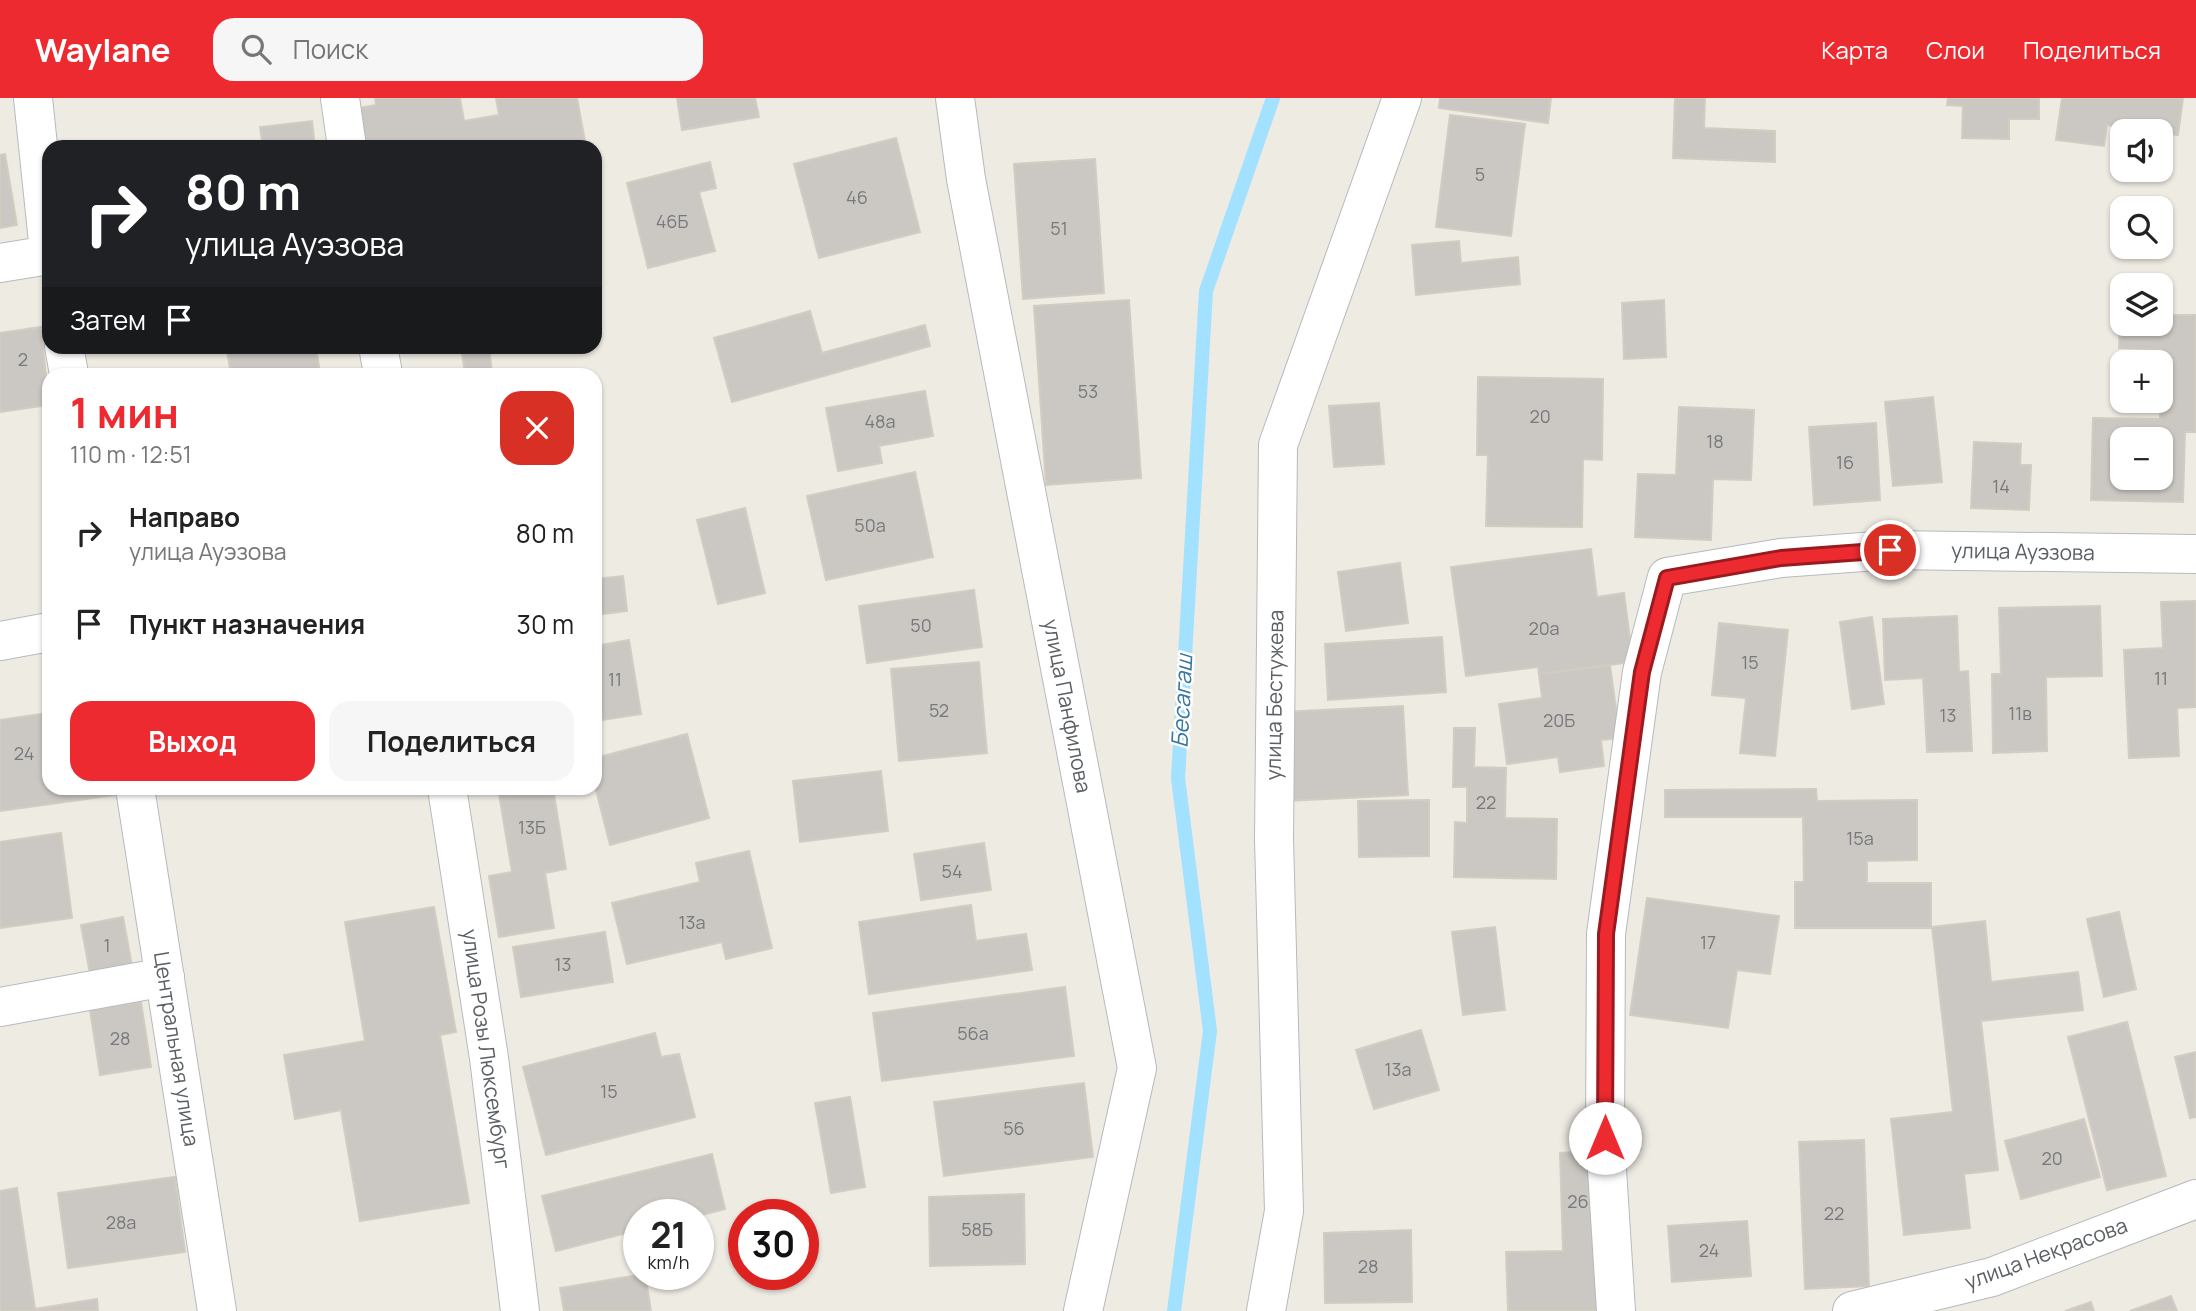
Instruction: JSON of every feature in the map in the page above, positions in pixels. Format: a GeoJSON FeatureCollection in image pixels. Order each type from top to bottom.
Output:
{"type":"FeatureCollection","features":[{"type":"Feature","properties":{"kind":"street"},"geometry":{"type":"LineString","coordinates":[[33,98],[42,185]]}},
{"type":"Feature","properties":{"kind":"street"},"geometry":{"type":"LineString","coordinates":[[340,98],[346,140]]}},
{"type":"Feature","properties":{"kind":"street","name":"улица Панфилова"},"geometry":{"type":"LineString","coordinates":[[955,98],[966,179],[1137,1068],[1083,1311]]}},
{"type":"Feature","properties":{"kind":"street","name":"улица Бестужева"},"geometry":{"type":"LineString","coordinates":[[1266,1311],[1284,1211],[1274,839],[1278,444],[1402,98]]}},
{"type":"Feature","properties":{"kind":"street"},"geometry":{"type":"LineString","coordinates":[[0,263],[42,254]]}},
{"type":"Feature","properties":{"kind":"street","name":"улица Ауэзова"},"geometry":{"type":"LineString","coordinates":[[1616,1311],[1605,1138],[1606,934],[1642,672],[1667,578],[1781,558],[1890,550],[2196,554]]}},
{"type":"Feature","properties":{"kind":"street"},"geometry":{"type":"LineString","coordinates":[[0,641],[42,633]]}},
{"type":"Feature","properties":{"kind":"street","name":"Центральная улица"},"geometry":{"type":"LineString","coordinates":[[136,795],[217,1311]]}},
{"type":"Feature","properties":{"kind":"street","name":"улица Розы Люксембург"},"geometry":{"type":"LineString","coordinates":[[448,795],[489,1058],[520,1311]]}},
{"type":"Feature","properties":{"kind":"street"},"geometry":{"type":"LineString","coordinates":[[0,1007],[165,977]]}},
{"type":"Feature","properties":{"kind":"street","name":"улица Некрасова"},"geometry":{"type":"LineString","coordinates":[[1852,1311],[1992,1277],[2196,1199]]}},
{"type":"Feature","properties":{"kind":"building"},"geometry":{"type":"Polygon","coordinates":[[[375,98],[460,98],[464,121],[499,115],[496,98],[577,98],[585,140],[364,140],[358,108],[376,105],[375,98]]]}},
{"type":"Feature","properties":{"kind":"building"},"geometry":{"type":"Polygon","coordinates":[[[677,98],[755,98],[759,117],[682,130],[677,98]]]}},
{"type":"Feature","properties":{"kind":"building"},"geometry":{"type":"Polygon","coordinates":[[[1440,98],[1551,98],[1548,123],[1439,108],[1440,98]]]}},
{"type":"Feature","properties":{"kind":"building"},"geometry":{"type":"Polygon","coordinates":[[[1675,98],[1705,98],[1704,128],[1775,131],[1775,162],[1673,158],[1675,98]]]}},
{"type":"Feature","properties":{"kind":"building"},"geometry":{"type":"Polygon","coordinates":[[[1948,98],[2039,98],[2039,119],[2009,119],[2009,139],[1962,138],[1963,106],[1947,105],[1948,98]]]}},
{"type":"Feature","properties":{"kind":"building"},"geometry":{"type":"Polygon","coordinates":[[[2062,98],[2183,98],[2178,135],[2173,134],[2173,119],[2110,119],[2104,146],[2056,140],[2062,98]]]}},
{"type":"Feature","properties":{"kind":"building"},"geometry":{"type":"Polygon","coordinates":[[[1450,115],[1525,124],[1511,236],[1436,227],[1450,115]]]}},
{"type":"Feature","properties":{"kind":"building"},"geometry":{"type":"Polygon","coordinates":[[[312,121],[314,140],[262,140],[260,127],[312,121]]]}},
{"type":"Feature","properties":{"kind":"building"},"geometry":{"type":"Polygon","coordinates":[[[896,138],[920,232],[819,258],[794,164],[896,138]]]}},
{"type":"Feature","properties":{"kind":"building"},"geometry":{"type":"Polygon","coordinates":[[[5,154],[17,225],[0,228],[0,155],[5,154]]]}},
{"type":"Feature","properties":{"kind":"building"},"geometry":{"type":"Polygon","coordinates":[[[1095,159],[1104,293],[1023,299],[1014,164],[1095,159]]]}},
{"type":"Feature","properties":{"kind":"building"},"geometry":{"type":"Polygon","coordinates":[[[710,162],[716,188],[699,192],[715,251],[648,268],[627,183],[710,162]]]}},
{"type":"Feature","properties":{"kind":"building"},"geometry":{"type":"Polygon","coordinates":[[[1459,241],[1461,263],[1518,257],[1520,284],[1416,295],[1412,245],[1459,241]]]}},
{"type":"Feature","properties":{"kind":"building"},"geometry":{"type":"Polygon","coordinates":[[[1129,300],[1141,478],[1046,485],[1034,306],[1129,300]]]}},
{"type":"Feature","properties":{"kind":"building"},"geometry":{"type":"Polygon","coordinates":[[[1664,300],[1666,357],[1624,359],[1622,303],[1664,300]]]}},
{"type":"Feature","properties":{"kind":"building"},"geometry":{"type":"Polygon","coordinates":[[[810,311],[822,353],[925,325],[930,346],[732,402],[714,338],[810,311]]]}},
{"type":"Feature","properties":{"kind":"building"},"geometry":{"type":"Polygon","coordinates":[[[2173,315],[2196,315],[2196,432],[2185,432],[2183,502],[2091,500],[2093,418],[2160,419],[2160,413],[2173,413],[2173,350],[2119,348],[2119,336],[2173,336],[2173,315]]]}},
{"type":"Feature","properties":{"kind":"building"},"geometry":{"type":"Polygon","coordinates":[[[41,327],[45,368],[42,368],[42,406],[0,412],[0,333],[41,327]]]}},
{"type":"Feature","properties":{"kind":"building"},"geometry":{"type":"Polygon","coordinates":[[[227,354],[317,354],[319,368],[230,368],[227,354]]]}},
{"type":"Feature","properties":{"kind":"building"},"geometry":{"type":"Polygon","coordinates":[[[462,354],[490,354],[491,368],[464,368],[462,354]]]}},
{"type":"Feature","properties":{"kind":"building"},"geometry":{"type":"Polygon","coordinates":[[[1478,377],[1603,379],[1602,460],[1583,459],[1582,527],[1486,526],[1488,455],[1477,455],[1478,377]]]}},
{"type":"Feature","properties":{"kind":"building"},"geometry":{"type":"Polygon","coordinates":[[[925,391],[933,436],[879,446],[882,463],[838,471],[826,408],[925,391]]]}},
{"type":"Feature","properties":{"kind":"building"},"geometry":{"type":"Polygon","coordinates":[[[1933,397],[1942,482],[1893,486],[1885,402],[1933,397]]]}},
{"type":"Feature","properties":{"kind":"building"},"geometry":{"type":"Polygon","coordinates":[[[1379,403],[1384,464],[1334,467],[1329,406],[1379,403]]]}},
{"type":"Feature","properties":{"kind":"building"},"geometry":{"type":"Polygon","coordinates":[[[1679,407],[1754,410],[1751,480],[1713,479],[1711,540],[1635,537],[1638,474],[1676,475],[1679,407]]]}},
{"type":"Feature","properties":{"kind":"building"},"geometry":{"type":"Polygon","coordinates":[[[1876,423],[1880,500],[1814,505],[1809,427],[1876,423]]]}},
{"type":"Feature","properties":{"kind":"building"},"geometry":{"type":"Polygon","coordinates":[[[1974,442],[2021,444],[2020,465],[2031,465],[2029,510],[1971,508],[1974,442]]]}},
{"type":"Feature","properties":{"kind":"building"},"geometry":{"type":"Polygon","coordinates":[[[915,472],[933,557],[826,580],[807,496],[915,472]]]}},
{"type":"Feature","properties":{"kind":"building"},"geometry":{"type":"Polygon","coordinates":[[[745,508],[765,593],[718,604],[697,520],[745,508]]]}},
{"type":"Feature","properties":{"kind":"building"},"geometry":{"type":"Polygon","coordinates":[[[1591,549],[1597,597],[1624,593],[1633,662],[1539,674],[1538,667],[1466,676],[1451,567],[1591,549]]]}},
{"type":"Feature","properties":{"kind":"building"},"geometry":{"type":"Polygon","coordinates":[[[1400,563],[1408,623],[1346,631],[1338,572],[1400,563]]]}},
{"type":"Feature","properties":{"kind":"building"},"geometry":{"type":"Polygon","coordinates":[[[623,576],[627,611],[602,614],[602,578],[623,576]]]}},
{"type":"Feature","properties":{"kind":"building"},"geometry":{"type":"Polygon","coordinates":[[[974,590],[982,647],[867,663],[859,606],[974,590]]]}},
{"type":"Feature","properties":{"kind":"building"},"geometry":{"type":"Polygon","coordinates":[[[2196,601],[2196,707],[2177,708],[2179,756],[2129,758],[2124,650],[2163,648],[2161,602],[2196,601]]]}},
{"type":"Feature","properties":{"kind":"building"},"geometry":{"type":"Polygon","coordinates":[[[2100,606],[2102,676],[2046,677],[2047,751],[1993,753],[1992,674],[2001,674],[1999,608],[2100,606]]]}},
{"type":"Feature","properties":{"kind":"building"},"geometry":{"type":"Polygon","coordinates":[[[1957,616],[1959,672],[1968,671],[1972,751],[1927,752],[1923,678],[1885,680],[1883,619],[1957,616]]]}},
{"type":"Feature","properties":{"kind":"building"},"geometry":{"type":"Polygon","coordinates":[[[1872,617],[1884,704],[1852,709],[1840,622],[1872,617]]]}},
{"type":"Feature","properties":{"kind":"building"},"geometry":{"type":"Polygon","coordinates":[[[1719,623],[1788,630],[1775,756],[1740,753],[1746,698],[1712,695],[1719,623]]]}},
{"type":"Feature","properties":{"kind":"building"},"geometry":{"type":"Polygon","coordinates":[[[1442,637],[1446,692],[1328,700],[1325,644],[1442,637]]]}},
{"type":"Feature","properties":{"kind":"building"},"geometry":{"type":"Polygon","coordinates":[[[629,640],[641,714],[602,720],[602,645],[629,640]]]}},
{"type":"Feature","properties":{"kind":"building"},"geometry":{"type":"Polygon","coordinates":[[[979,662],[987,753],[899,761],[891,669],[979,662]]]}},
{"type":"Feature","properties":{"kind":"building"},"geometry":{"type":"Polygon","coordinates":[[[1610,665],[1620,738],[1601,740],[1604,766],[1560,772],[1558,757],[1507,764],[1499,704],[1542,698],[1539,674],[1610,665]]]}},
{"type":"Feature","properties":{"kind":"building"},"geometry":{"type":"Polygon","coordinates":[[[1403,706],[1408,795],[1286,801],[1282,712],[1403,706]]]}},
{"type":"Feature","properties":{"kind":"building"},"geometry":{"type":"Polygon","coordinates":[[[42,714],[42,795],[116,795],[0,811],[0,720],[42,714]]]}},
{"type":"Feature","properties":{"kind":"building"},"geometry":{"type":"Polygon","coordinates":[[[1454,728],[1475,728],[1474,767],[1506,768],[1505,818],[1557,819],[1556,879],[1454,877],[1455,822],[1467,823],[1467,787],[1453,787],[1454,728]]]}},
{"type":"Feature","properties":{"kind":"building"},"geometry":{"type":"Polygon","coordinates":[[[687,734],[709,818],[610,845],[597,795],[602,795],[602,756],[687,734]]]}},
{"type":"Feature","properties":{"kind":"building"},"geometry":{"type":"Polygon","coordinates":[[[881,771],[888,831],[800,842],[793,781],[881,771]]]}},
{"type":"Feature","properties":{"kind":"building"},"geometry":{"type":"Polygon","coordinates":[[[1816,789],[1817,801],[1917,800],[1917,860],[1867,861],[1867,883],[1931,883],[1931,928],[1795,928],[1795,882],[1804,882],[1803,817],[1665,817],[1665,790],[1816,789]]]}},
{"type":"Feature","properties":{"kind":"building"},"geometry":{"type":"Polygon","coordinates":[[[499,795],[554,795],[566,869],[545,873],[554,928],[499,937],[489,876],[512,872],[499,795]]]}},
{"type":"Feature","properties":{"kind":"building"},"geometry":{"type":"Polygon","coordinates":[[[1429,800],[1429,856],[1359,857],[1358,801],[1429,800]]]}},
{"type":"Feature","properties":{"kind":"building"},"geometry":{"type":"Polygon","coordinates":[[[61,833],[72,918],[0,928],[0,842],[61,833]]]}},
{"type":"Feature","properties":{"kind":"building"},"geometry":{"type":"Polygon","coordinates":[[[984,843],[991,890],[921,900],[914,854],[984,843]]]}},
{"type":"Feature","properties":{"kind":"building"},"geometry":{"type":"Polygon","coordinates":[[[749,851],[772,948],[726,959],[722,942],[627,964],[612,903],[700,882],[696,863],[749,851]]]}},
{"type":"Feature","properties":{"kind":"building"},"geometry":{"type":"Polygon","coordinates":[[[1647,898],[1779,916],[1770,974],[1737,970],[1728,1028],[1630,1015],[1647,898]]]}},
{"type":"Feature","properties":{"kind":"building"},"geometry":{"type":"Polygon","coordinates":[[[971,905],[976,941],[1026,934],[1032,970],[869,994],[859,922],[971,905]]]}},
{"type":"Feature","properties":{"kind":"building"},"geometry":{"type":"Polygon","coordinates":[[[434,907],[456,1032],[440,1035],[469,1203],[360,1221],[341,1110],[295,1119],[284,1055],[365,1041],[345,922],[434,907]]]}},
{"type":"Feature","properties":{"kind":"building"},"geometry":{"type":"Polygon","coordinates":[[[2119,912],[2136,989],[2104,997],[2087,919],[2119,912]]]}},
{"type":"Feature","properties":{"kind":"building"},"geometry":{"type":"Polygon","coordinates":[[[123,917],[132,966],[90,974],[81,925],[123,917]]]}},
{"type":"Feature","properties":{"kind":"building"},"geometry":{"type":"Polygon","coordinates":[[[1985,921],[1991,982],[2078,972],[2083,1010],[1981,1021],[1998,1170],[1964,1174],[1970,1228],[1904,1235],[1891,1119],[1953,1112],[1932,927],[1985,921]]]}},
{"type":"Feature","properties":{"kind":"building"},"geometry":{"type":"Polygon","coordinates":[[[1495,927],[1505,1010],[1463,1015],[1452,932],[1495,927]]]}},
{"type":"Feature","properties":{"kind":"building"},"geometry":{"type":"Polygon","coordinates":[[[605,932],[613,982],[521,997],[513,947],[605,932]]]}},
{"type":"Feature","properties":{"kind":"building"},"geometry":{"type":"Polygon","coordinates":[[[1065,987],[1074,1056],[882,1081],[873,1013],[1065,987]]]}},
{"type":"Feature","properties":{"kind":"building"},"geometry":{"type":"Polygon","coordinates":[[[141,1002],[151,1067],[100,1075],[90,1010],[141,1002]]]}},
{"type":"Feature","properties":{"kind":"building"},"geometry":{"type":"Polygon","coordinates":[[[2127,1022],[2166,1176],[2107,1190],[2068,1037],[2127,1022]]]}},
{"type":"Feature","properties":{"kind":"building"},"geometry":{"type":"Polygon","coordinates":[[[1421,1030],[1439,1090],[1374,1109],[1356,1050],[1421,1030]]]}},
{"type":"Feature","properties":{"kind":"building"},"geometry":{"type":"Polygon","coordinates":[[[655,1033],[661,1057],[679,1054],[695,1117],[546,1155],[523,1067],[655,1033]]]}},
{"type":"Feature","properties":{"kind":"building"},"geometry":{"type":"Polygon","coordinates":[[[2196,1052],[2196,1117],[2190,1118],[2175,1057],[2196,1052]]]}},
{"type":"Feature","properties":{"kind":"building"},"geometry":{"type":"Polygon","coordinates":[[[1084,1083],[1093,1157],[944,1176],[934,1102],[1084,1083]]]}},
{"type":"Feature","properties":{"kind":"building"},"geometry":{"type":"Polygon","coordinates":[[[850,1097],[865,1187],[831,1193],[815,1103],[850,1097]]]}},
{"type":"Feature","properties":{"kind":"building"},"geometry":{"type":"Polygon","coordinates":[[[2084,1119],[2100,1177],[2021,1199],[2005,1141],[2084,1119]]]}},
{"type":"Feature","properties":{"kind":"building"},"geometry":{"type":"Polygon","coordinates":[[[1864,1140],[1869,1286],[1805,1289],[1799,1142],[1864,1140]]]}},
{"type":"Feature","properties":{"kind":"building"},"geometry":{"type":"Polygon","coordinates":[[[1593,1151],[1597,1311],[1508,1311],[1506,1252],[1563,1251],[1560,1153],[1593,1151]]]}},
{"type":"Feature","properties":{"kind":"building"},"geometry":{"type":"Polygon","coordinates":[[[712,1154],[725,1209],[714,1212],[714,1199],[623,1199],[623,1234],[556,1251],[542,1196],[712,1154]]]}},
{"type":"Feature","properties":{"kind":"building"},"geometry":{"type":"Polygon","coordinates":[[[175,1177],[185,1252],[68,1268],[58,1193],[175,1177]]]}},
{"type":"Feature","properties":{"kind":"building"},"geometry":{"type":"Polygon","coordinates":[[[17,1188],[35,1309],[97,1299],[98,1311],[0,1311],[0,1191],[17,1188]]]}},
{"type":"Feature","properties":{"kind":"building"},"geometry":{"type":"Polygon","coordinates":[[[1024,1194],[1025,1264],[930,1266],[929,1197],[1024,1194]]]}},
{"type":"Feature","properties":{"kind":"building"},"geometry":{"type":"Polygon","coordinates":[[[1747,1221],[1751,1276],[1672,1282],[1668,1226],[1747,1221]]]}},
{"type":"Feature","properties":{"kind":"building"},"geometry":{"type":"Polygon","coordinates":[[[1411,1230],[1412,1302],[1325,1303],[1324,1233],[1411,1230]]]}},
{"type":"Feature","properties":{"kind":"building"},"geometry":{"type":"Polygon","coordinates":[[[623,1278],[623,1290],[648,1290],[651,1311],[564,1311],[560,1288],[623,1278]]]}},
{"type":"Feature","properties":{"kind":"building"},"geometry":{"type":"Polygon","coordinates":[[[2171,1296],[2177,1311],[2130,1311],[2171,1296]]]}},
{"type":"Feature","properties":{"kind":"building"},"geometry":{"type":"Polygon","coordinates":[[[2091,1302],[2094,1311],[2065,1311],[2091,1302]]]}},
{"type":"Feature","properties":{"kind":"waterway","name":"Бесагаш"},"geometry":{"type":"LineString","coordinates":[[1174,1311],[1210,1031],[1178,778],[1206,291],[1273,98]]}},
{"type":"Feature","properties":{"kind":"route"},"geometry":{"type":"LineString","coordinates":[[1605,1138],[1606,934],[1642,672],[1667,578],[1781,558],[1890,550]]}}]}
